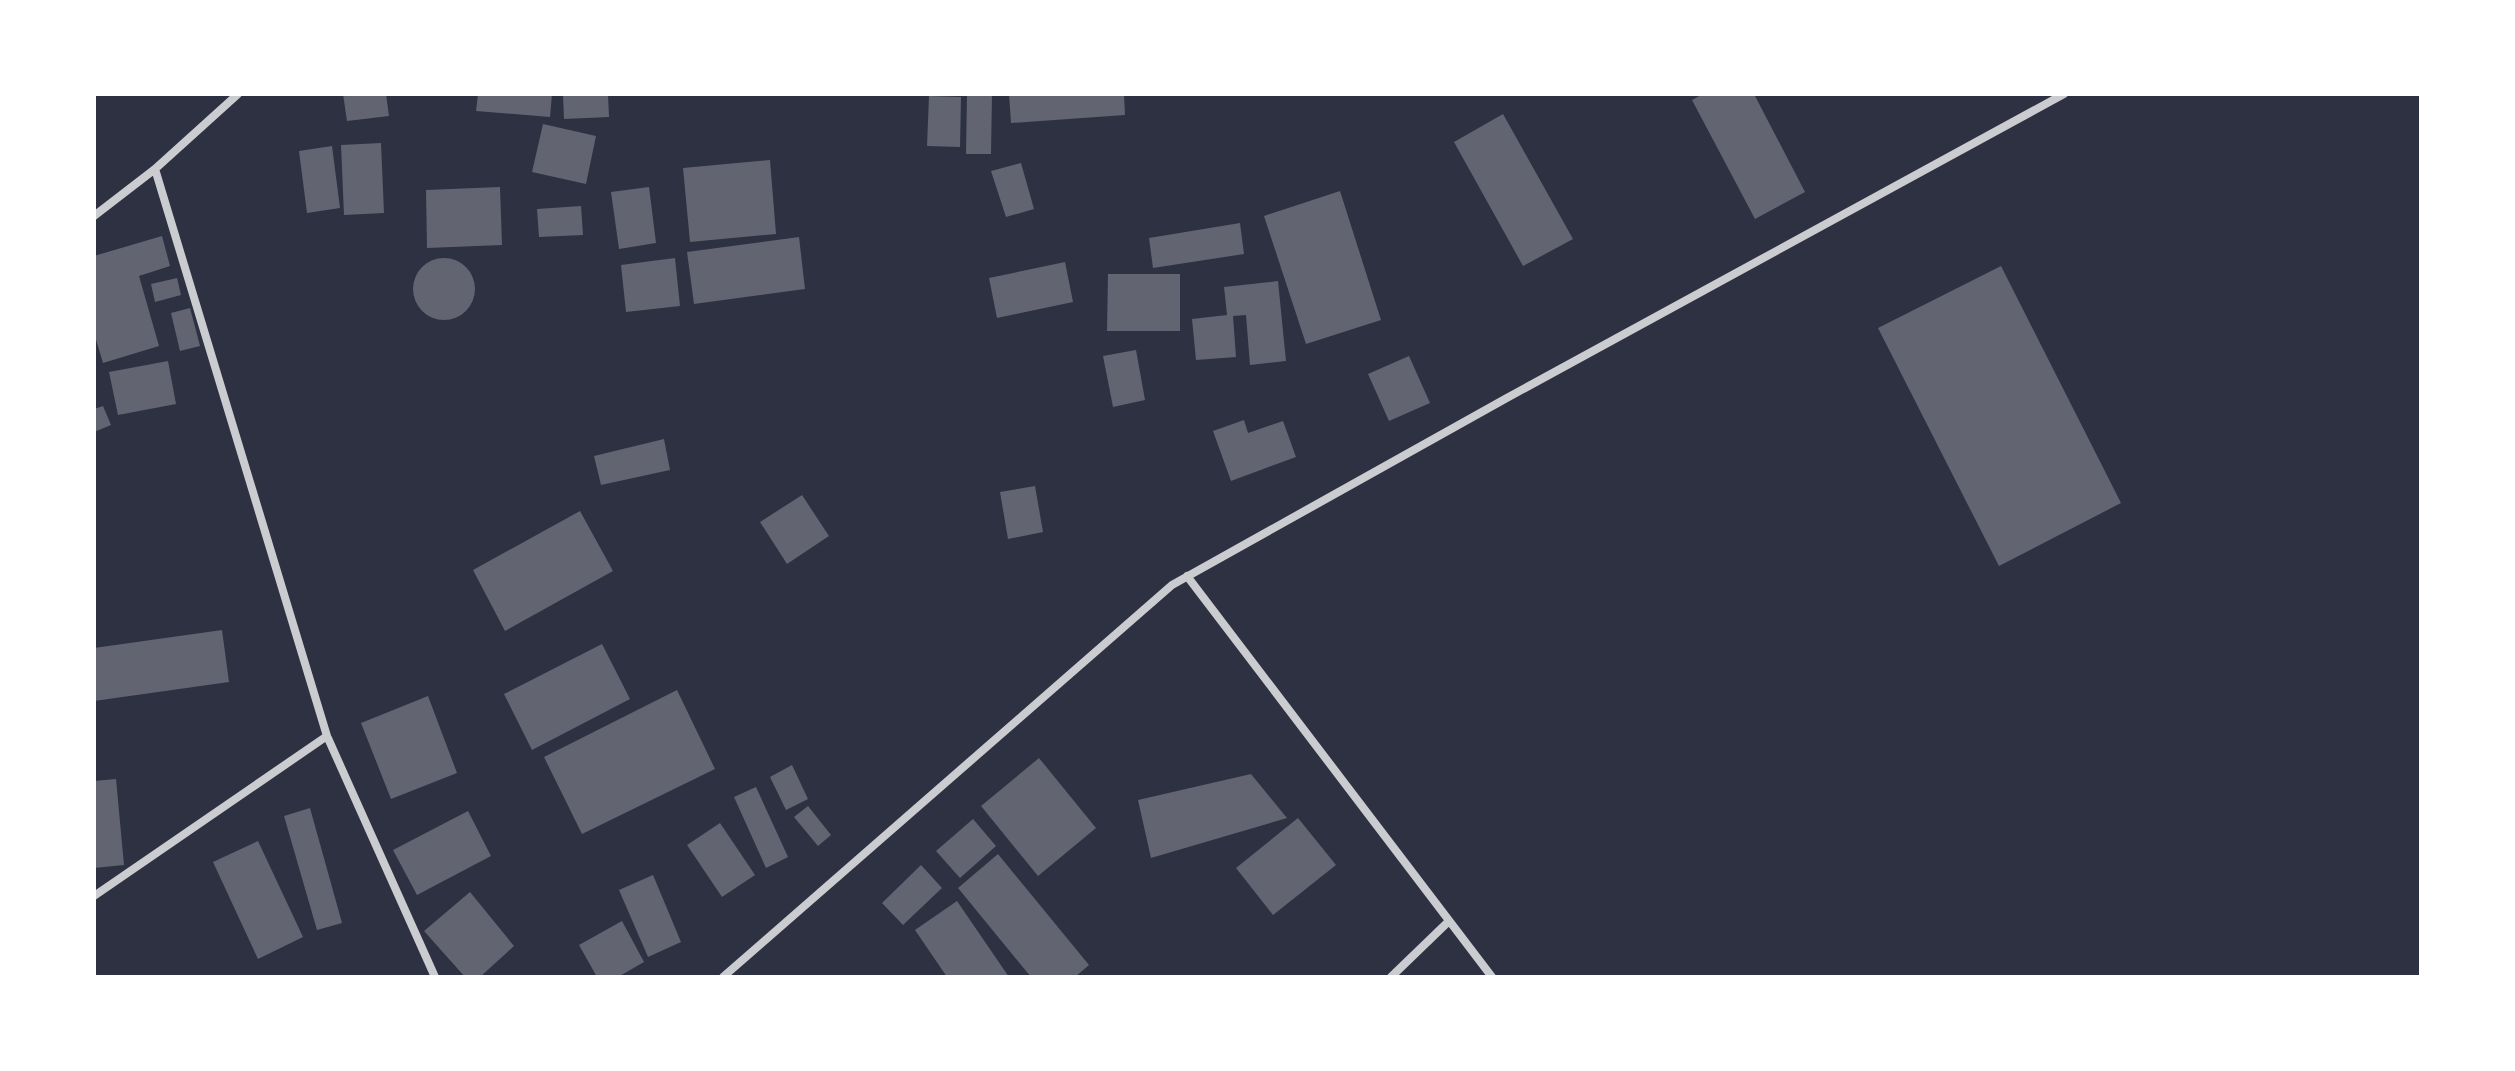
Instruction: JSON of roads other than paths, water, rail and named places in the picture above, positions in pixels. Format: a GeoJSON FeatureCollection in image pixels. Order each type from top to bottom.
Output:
{"type":"FeatureCollection","features":[{"type":"Feature","properties":{"kind":"street"},"geometry":{"type":"LineString","coordinates":[[94,216],[155,169],[238,94]]}},
{"type":"Feature","properties":{"kind":"street"},"geometry":{"type":"LineString","coordinates":[[723,977],[1172,585],[2064,94]]}},
{"type":"Feature","properties":{"kind":"street"},"geometry":{"type":"LineString","coordinates":[[155,169],[327,736],[435,977]]}},
{"type":"Feature","properties":{"kind":"street"},"geometry":{"type":"LineString","coordinates":[[1187,576],[1492,977]]}},
{"type":"Feature","properties":{"kind":"street"},"geometry":{"type":"LineString","coordinates":[[94,896],[327,736]]}},
{"type":"Feature","properties":{"kind":"street"},"geometry":{"type":"LineString","coordinates":[[1391,977],[1449,921]]}}]}
